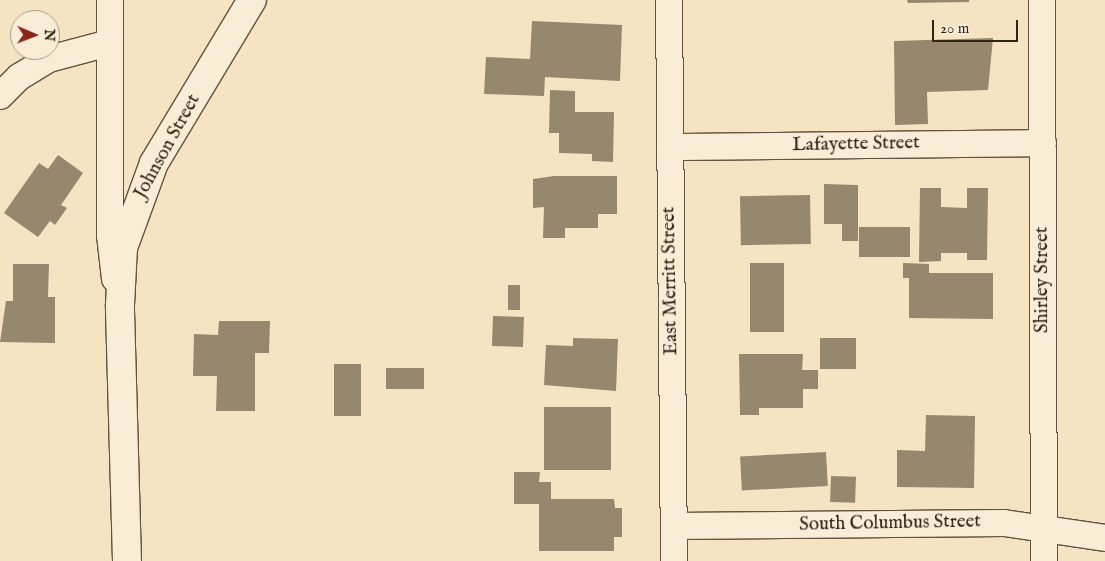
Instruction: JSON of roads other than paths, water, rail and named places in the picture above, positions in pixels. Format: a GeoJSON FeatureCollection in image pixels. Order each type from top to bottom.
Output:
{"type":"FeatureCollection","features":[{"type":"Feature","properties":{"kind":"street","name":"Johnson Street"},"geometry":{"type":"LineString","coordinates":[[110,0],[110,235],[120,305]]}},
{"type":"Feature","properties":{"kind":"street","name":"Johnson Street"},"geometry":{"type":"LineString","coordinates":[[127,561],[120,305],[123,248],[144,186],[252,0]]}},
{"type":"Feature","properties":{"kind":"street","name":"East Merritt Street"},"geometry":{"type":"LineString","coordinates":[[669,0],[674,561]]}},
{"type":"Feature","properties":{"kind":"street","name":"Shirley Street"},"geometry":{"type":"LineString","coordinates":[[1042,0],[1044,561]]}},
{"type":"Feature","properties":{"kind":"street"},"geometry":{"type":"LineString","coordinates":[[0,96],[19,77],[49,59],[109,43]]}},
{"type":"Feature","properties":{"kind":"street","name":"Lafayette Street"},"geometry":{"type":"LineString","coordinates":[[670,146],[1043,143]]}},
{"type":"Feature","properties":{"kind":"street","name":"South Columbus Street"},"geometry":{"type":"LineString","coordinates":[[674,526],[1004,523],[1105,538]]}}]}
